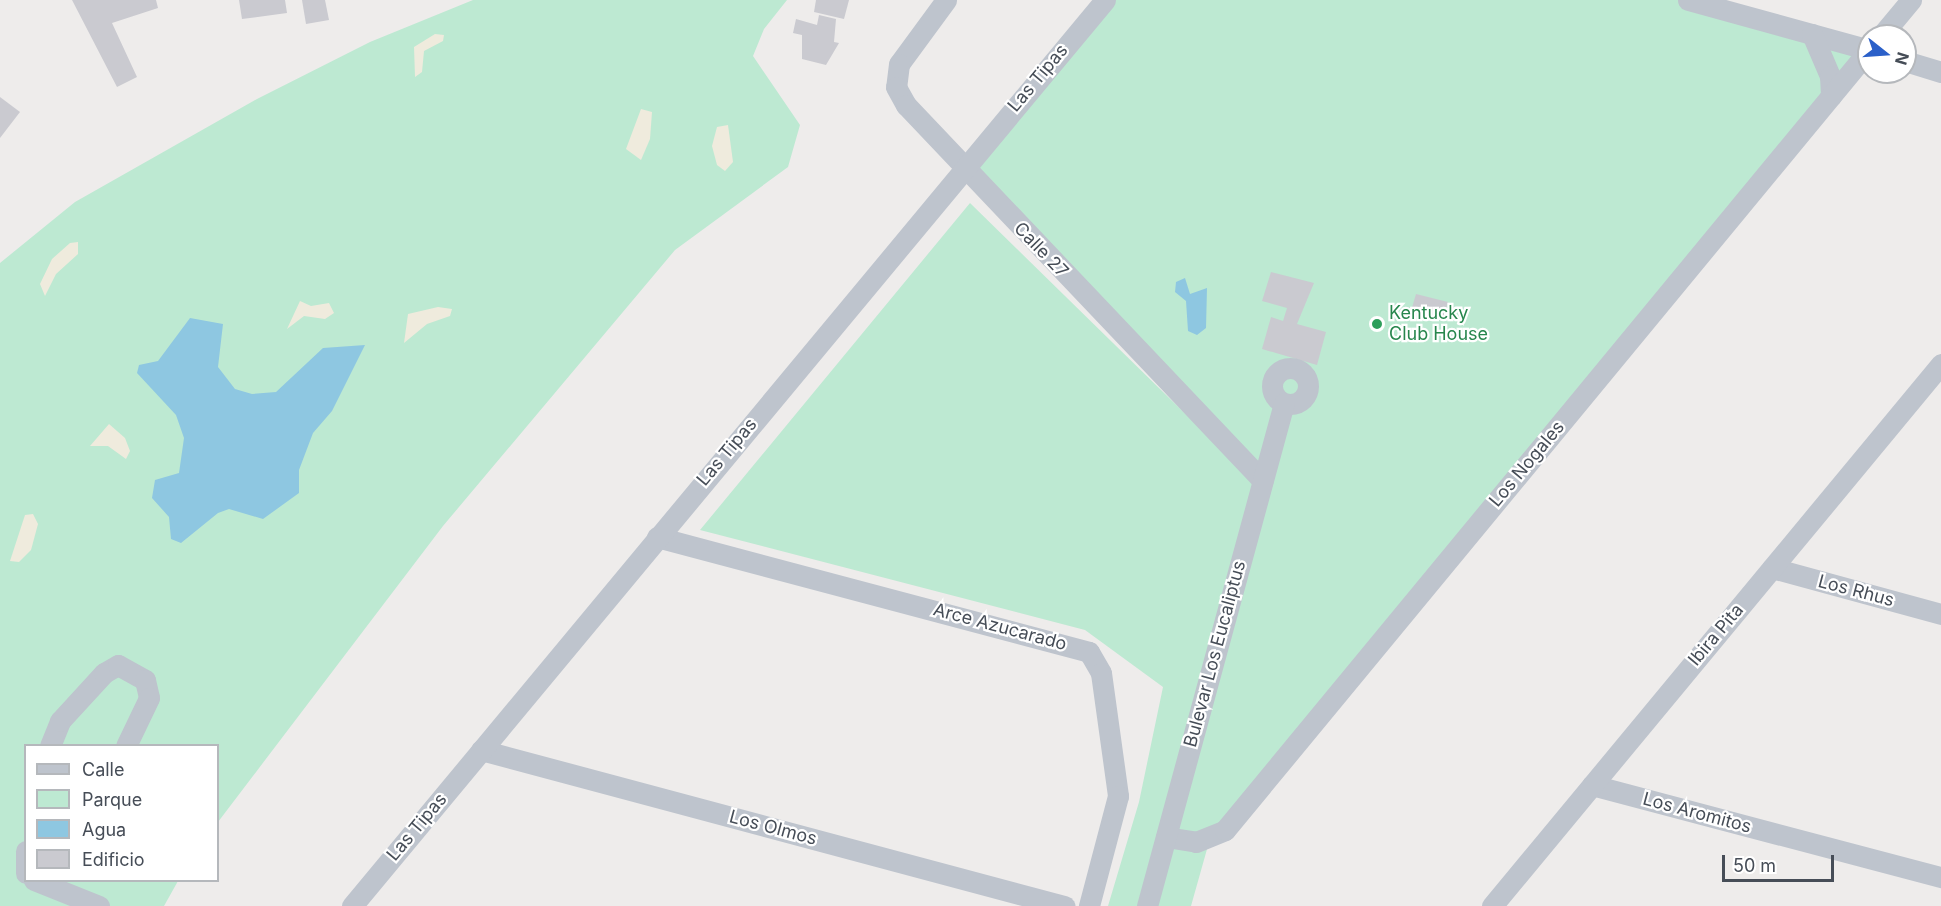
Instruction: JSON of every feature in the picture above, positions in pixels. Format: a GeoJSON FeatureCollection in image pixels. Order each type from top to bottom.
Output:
{"type":"FeatureCollection","features":[{"type":"Feature","properties":{"kind":"street","name":"Calle 27"},"geometry":{"type":"LineString","coordinates":[[946,0],[899,64],[896,87],[962,167],[1263,481]]}},
{"type":"Feature","properties":{"kind":"street","name":"Las Tipas"},"geometry":{"type":"LineString","coordinates":[[352,906],[962,167],[1105,0]]}},
{"type":"Feature","properties":{"kind":"street"},"geometry":{"type":"LineString","coordinates":[[1688,0],[1857,47]]}},
{"type":"Feature","properties":{"kind":"street"},"geometry":{"type":"LineString","coordinates":[[1891,24],[1911,0]]}},
{"type":"Feature","properties":{"kind":"street"},"geometry":{"type":"LineString","coordinates":[[1812,34],[1830,76],[1831,96]]}},
{"type":"Feature","properties":{"kind":"street","name":"Los Nogales"},"geometry":{"type":"LineString","coordinates":[[1166,837],[1196,842],[1225,830],[1857,65]]}},
{"type":"Feature","properties":{"kind":"street"},"geometry":{"type":"LineString","coordinates":[[1917,65],[1941,72]]}},
{"type":"Feature","properties":{"kind":"street","name":"Ibira Pita"},"geometry":{"type":"LineString","coordinates":[[1492,906],[1941,364]]}},
{"type":"Feature","properties":{"kind":"street","name":"Bulevar Los Eucaliptus"},"geometry":{"type":"LineString","coordinates":[[1147,906],[1284,403]]}},
{"type":"Feature","properties":{"kind":"street","name":"Arce Azucarado"},"geometry":{"type":"LineString","coordinates":[[657,537],[1089,652],[1101,673],[1118,796],[1089,906]]}},
{"type":"Feature","properties":{"kind":"street","name":"Los Rhus"},"geometry":{"type":"LineString","coordinates":[[1772,568],[1941,614]]}},
{"type":"Feature","properties":{"kind":"street"},"geometry":{"type":"LineString","coordinates":[[51,744],[60,721],[104,673],[118,665],[145,680],[149,698],[127,744]]}},
{"type":"Feature","properties":{"kind":"street","name":"Los Olmos"},"geometry":{"type":"LineString","coordinates":[[481,750],[1064,906]]}},
{"type":"Feature","properties":{"kind":"street","name":"Los Aromitos"},"geometry":{"type":"LineString","coordinates":[[1592,785],[1941,877]]}},
{"type":"Feature","properties":{"kind":"street"},"geometry":{"type":"LineString","coordinates":[[42,882],[59,886],[99,906]]}},
{"type":"Feature","properties":{"kind":"green space"},"geometry":{"type":"Polygon","coordinates":[[[473,0],[787,0],[764,29],[753,56],[800,125],[788,167],[675,250],[443,526],[219,821],[219,744],[24,744],[24,882],[177,882],[164,906],[0,906],[0,263],[75,202],[257,99],[370,42],[473,0]]]}},
{"type":"Feature","properties":{"kind":"green space","name":"Kentucky Club House"},"geometry":{"type":"Polygon","coordinates":[[[1105,0],[1688,0],[1857,47],[1857,64],[1211,835],[1191,906],[1108,906],[1139,802],[1163,687],[1085,630],[700,530],[970,203],[1254,481],[962,167],[1105,0]]]}},
{"type":"Feature","properties":{"kind":"sand"},"geometry":{"type":"Polygon","coordinates":[[[435,34],[444,35],[443,41],[424,51],[422,72],[415,77],[414,47],[435,34]]]}},
{"type":"Feature","properties":{"kind":"sand"},"geometry":{"type":"Polygon","coordinates":[[[641,109],[652,112],[650,139],[641,160],[626,149],[641,109]]]}},
{"type":"Feature","properties":{"kind":"sand"},"geometry":{"type":"Polygon","coordinates":[[[728,125],[733,162],[725,171],[717,165],[712,146],[717,127],[728,125]]]}},
{"type":"Feature","properties":{"kind":"sand"},"geometry":{"type":"Polygon","coordinates":[[[78,242],[78,254],[56,274],[45,296],[40,284],[52,259],[70,243],[78,242]]]}},
{"type":"Feature","properties":{"kind":"sand"},"geometry":{"type":"Polygon","coordinates":[[[300,301],[311,306],[329,303],[334,313],[325,319],[304,316],[287,329],[300,301]]]}},
{"type":"Feature","properties":{"kind":"sand"},"geometry":{"type":"Polygon","coordinates":[[[438,307],[452,309],[450,316],[427,324],[404,343],[408,314],[438,307]]]}},
{"type":"Feature","properties":{"kind":"sand"},"geometry":{"type":"Polygon","coordinates":[[[109,424],[125,438],[130,451],[126,459],[108,446],[90,446],[109,424]]]}},
{"type":"Feature","properties":{"kind":"sand"},"geometry":{"type":"Polygon","coordinates":[[[33,514],[38,524],[31,550],[19,562],[10,561],[25,515],[33,514]]]}},
{"type":"Feature","properties":{"kind":"water"},"geometry":{"type":"Polygon","coordinates":[[[1185,278],[1190,294],[1207,288],[1206,328],[1197,335],[1188,331],[1186,301],[1175,292],[1176,282],[1185,278]]]}},
{"type":"Feature","properties":{"kind":"water"},"geometry":{"type":"Polygon","coordinates":[[[190,318],[223,324],[218,367],[235,389],[252,394],[276,392],[323,348],[365,345],[332,411],[313,433],[299,470],[299,493],[263,519],[229,509],[218,513],[181,543],[171,539],[169,517],[152,498],[155,480],[179,473],[184,438],[176,415],[137,373],[139,365],[158,361],[190,318]]]}},
{"type":"Feature","properties":{"kind":"building"},"geometry":{"type":"Polygon","coordinates":[[[72,0],[156,0],[158,8],[112,23],[137,77],[117,87],[72,0]]]}},
{"type":"Feature","properties":{"kind":"building"},"geometry":{"type":"Polygon","coordinates":[[[239,0],[285,0],[287,13],[242,19],[239,0]]]}},
{"type":"Feature","properties":{"kind":"building"},"geometry":{"type":"Polygon","coordinates":[[[302,0],[325,0],[329,20],[306,24],[302,0]]]}},
{"type":"Feature","properties":{"kind":"building"},"geometry":{"type":"Polygon","coordinates":[[[816,0],[849,0],[844,19],[814,12],[816,0]]]}},
{"type":"Feature","properties":{"kind":"building"},"geometry":{"type":"Polygon","coordinates":[[[819,15],[836,19],[834,42],[839,43],[826,65],[802,59],[802,35],[793,33],[796,19],[817,25],[819,15]]]}},
{"type":"Feature","properties":{"kind":"building"},"geometry":{"type":"Polygon","coordinates":[[[0,97],[20,112],[0,138],[0,97]]]}},
{"type":"Feature","properties":{"kind":"building"},"geometry":{"type":"Polygon","coordinates":[[[1271,272],[1314,283],[1297,324],[1326,332],[1317,365],[1262,349],[1271,317],[1283,321],[1287,308],[1262,301],[1271,272]]]}},
{"type":"Feature","properties":{"kind":"building"},"geometry":{"type":"Polygon","coordinates":[[[1416,294],[1448,302],[1443,319],[1411,311],[1416,294]]]}},
{"type":"Feature","properties":{"kind":"place","name":"Kentucky Club House"},"geometry":{"type":"Point","coordinates":[1377,324]}}]}
